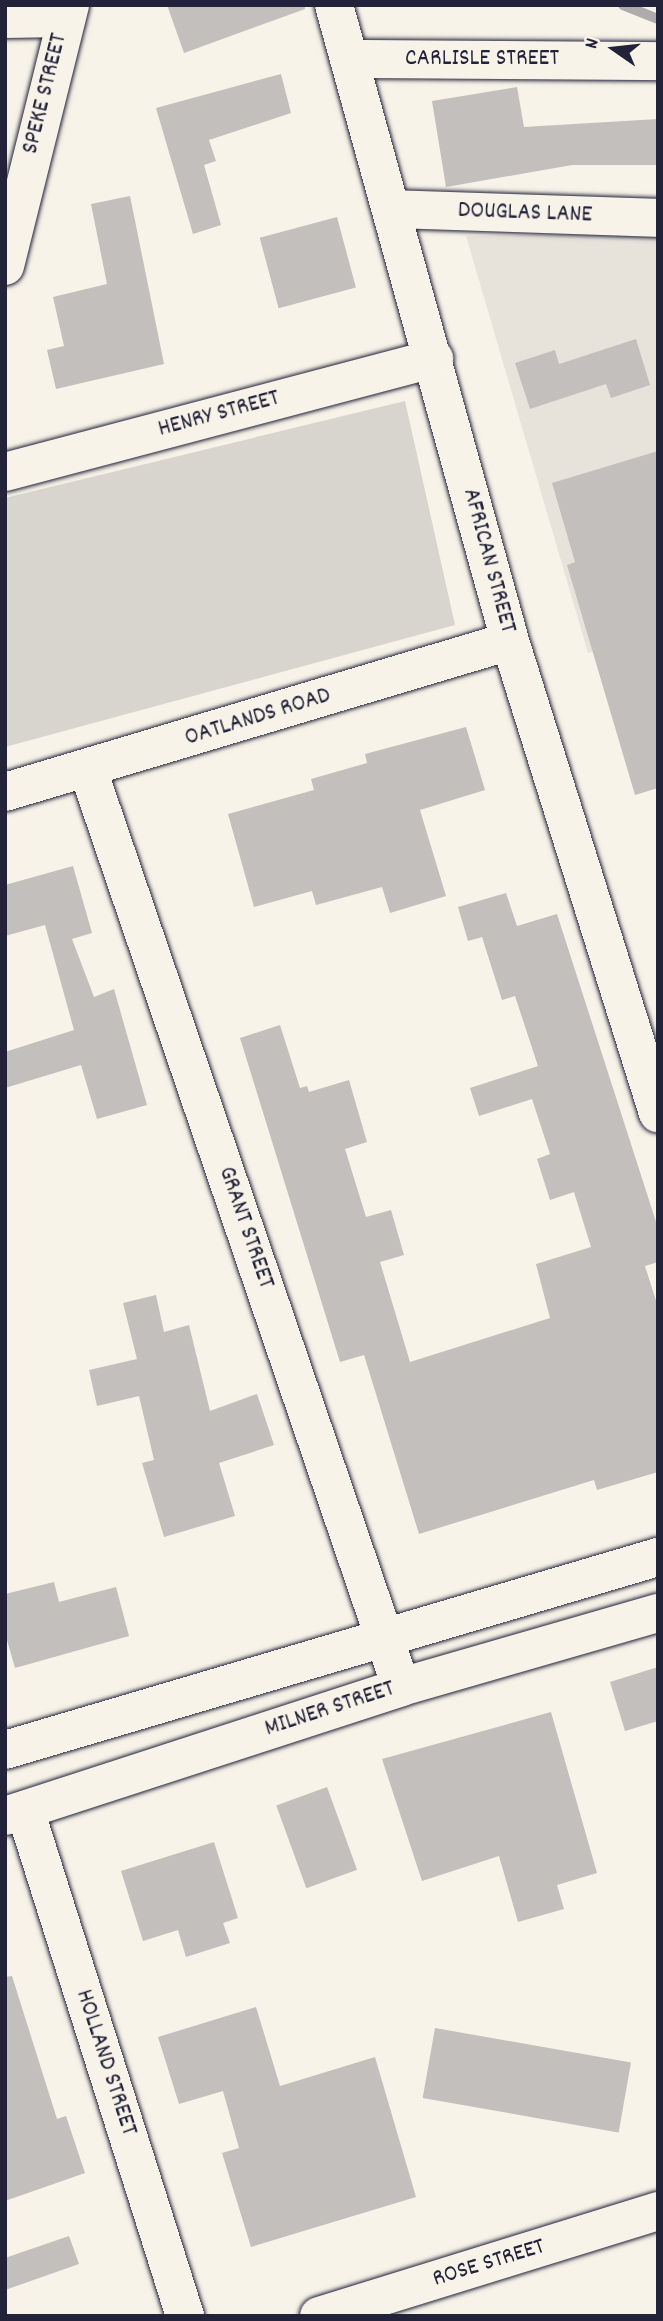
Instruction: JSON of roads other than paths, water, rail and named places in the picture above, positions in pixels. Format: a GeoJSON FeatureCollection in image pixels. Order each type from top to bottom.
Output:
{"type":"FeatureCollection","features":[{"type":"Feature","properties":{"kind":"street","name":"AFRICAN STREET"},"geometry":{"type":"LineString","coordinates":[[334,5],[510,642],[658,1113]]}},
{"type":"Feature","properties":{"kind":"street"},"geometry":{"type":"LineString","coordinates":[[5,19],[67,12]]}},
{"type":"Feature","properties":{"kind":"street","name":"SPEKE STREET"},"geometry":{"type":"LineString","coordinates":[[5,266],[67,12]]}},
{"type":"Feature","properties":{"kind":"street","name":"CARLISLE STREET"},"geometry":{"type":"LineString","coordinates":[[349,59],[658,61]]}},
{"type":"Feature","properties":{"kind":"street","name":"DOUGLAS LANE"},"geometry":{"type":"LineString","coordinates":[[392,209],[658,218]]}},
{"type":"Feature","properties":{"kind":"street","name":"HENRY STREET"},"geometry":{"type":"LineString","coordinates":[[5,472],[433,359]]}},
{"type":"Feature","properties":{"kind":"street","name":"OATLANDS ROAD"},"geometry":{"type":"LineString","coordinates":[[5,792],[88,770],[510,642]]}},
{"type":"Feature","properties":{"kind":"street","name":"GRANT STREET"},"geometry":{"type":"LineString","coordinates":[[88,770],[401,1687]]}},
{"type":"Feature","properties":{"kind":"street"},"geometry":{"type":"LineString","coordinates":[[5,1750],[658,1557]]}},
{"type":"Feature","properties":{"kind":"street","name":"MILNER STREET"},"geometry":{"type":"LineString","coordinates":[[15,1813],[401,1687],[658,1612]]}},
{"type":"Feature","properties":{"kind":"street","name":"HOLLAND STREET"},"geometry":{"type":"LineString","coordinates":[[15,1813],[185,2316]]}},
{"type":"Feature","properties":{"kind":"street","name":"ROSE STREET"},"geometry":{"type":"LineString","coordinates":[[319,2316],[658,2211]]}},
{"type":"Feature","properties":{"kind":"waterway"},"geometry":{"type":"LineString","coordinates":[[623,5],[658,19]]}}]}
